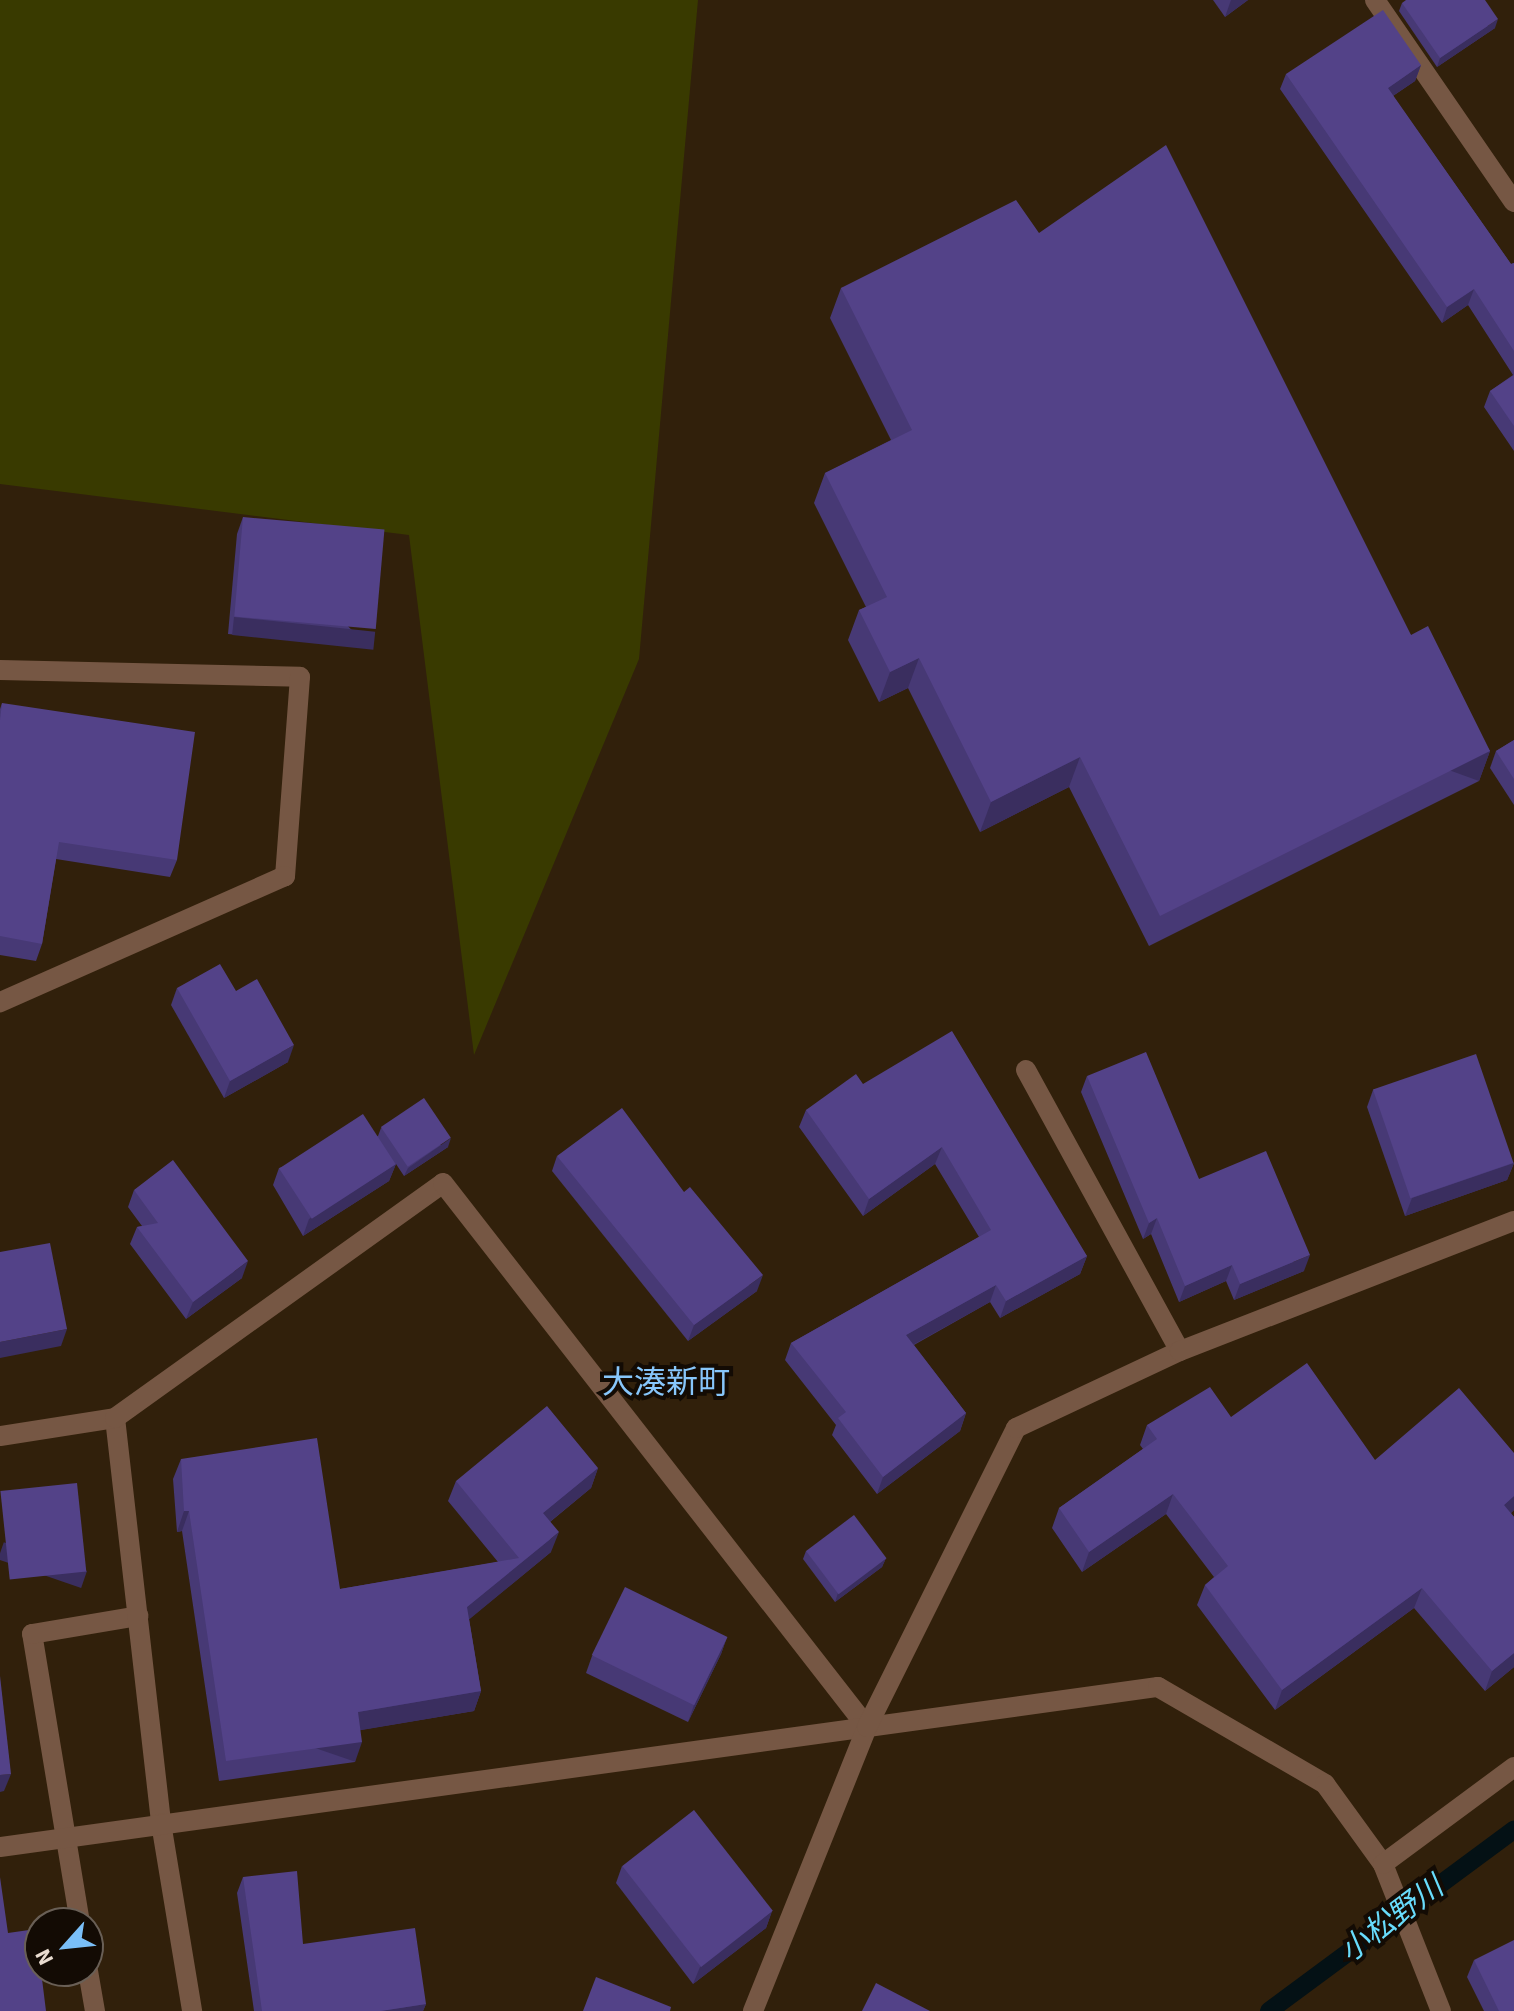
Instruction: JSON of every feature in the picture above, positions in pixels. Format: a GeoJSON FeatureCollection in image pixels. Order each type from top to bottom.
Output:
{"type":"FeatureCollection","features":[{"type":"Feature","properties":{"kind":"street"},"geometry":{"type":"LineString","coordinates":[[1375,0],[1514,202]]}},
{"type":"Feature","properties":{"kind":"street"},"geometry":{"type":"LineString","coordinates":[[0,670],[300,677],[285,876],[0,1002]]}},
{"type":"Feature","properties":{"kind":"street"},"geometry":{"type":"LineString","coordinates":[[1026,1070],[1180,1351]]}},
{"type":"Feature","properties":{"kind":"street"},"geometry":{"type":"LineString","coordinates":[[0,1436],[115,1418],[443,1183],[867,1727]]}},
{"type":"Feature","properties":{"kind":"street"},"geometry":{"type":"LineString","coordinates":[[753,2011],[867,1727],[1016,1428],[1180,1351],[1514,1221]]}},
{"type":"Feature","properties":{"kind":"street"},"geometry":{"type":"LineString","coordinates":[[115,1418],[161,1823],[192,2011]]}},
{"type":"Feature","properties":{"kind":"street"},"geometry":{"type":"LineString","coordinates":[[77,1907],[32,1634],[138,1616]]}},
{"type":"Feature","properties":{"kind":"street"},"geometry":{"type":"LineString","coordinates":[[0,1847],[1158,1687],[1325,1784],[1383,1864],[1441,2011]]}},
{"type":"Feature","properties":{"kind":"street"},"geometry":{"type":"LineString","coordinates":[[1383,1864],[1514,1767]]}},
{"type":"Feature","properties":{"kind":"street"},"geometry":{"type":"LineString","coordinates":[[91,1987],[95,2011]]}},
{"type":"Feature","properties":{"kind":"shaded area"},"geometry":{"type":"Polygon","coordinates":[[[0,0],[698,0],[639,659],[474,1055],[409,535],[0,484],[0,0]]]}},
{"type":"Feature","properties":{"kind":"building"},"geometry":{"type":"Polygon","coordinates":[[[1406,0],[1485,0],[1498,19],[1440,58],[1402,3],[1406,0]]]}},
{"type":"Feature","properties":{"kind":"building"},"geometry":{"type":"Polygon","coordinates":[[[1383,10],[1421,65],[1388,88],[1511,264],[1514,263],[1514,351],[1474,289],[1447,307],[1286,74],[1383,10]]]}},
{"type":"Feature","properties":{"kind":"building"},"geometry":{"type":"Polygon","coordinates":[[[1166,145],[1411,635],[1428,626],[1490,751],[1160,916],[1080,757],[991,802],[919,658],[890,672],[859,610],[887,597],[825,473],[912,430],[841,288],[1016,200],[1039,233],[1166,145]]]}},
{"type":"Feature","properties":{"kind":"building"},"geometry":{"type":"Polygon","coordinates":[[[1514,375],[1514,426],[1490,391],[1514,375]]]}},
{"type":"Feature","properties":{"kind":"building"},"geometry":{"type":"Polygon","coordinates":[[[243,517],[384,529],[376,629],[234,617],[243,517]]]}},
{"type":"Feature","properties":{"kind":"building"},"geometry":{"type":"Polygon","coordinates":[[[2,703],[195,732],[177,860],[59,842],[42,944],[0,936],[2,703]]]}},
{"type":"Feature","properties":{"kind":"building"},"geometry":{"type":"Polygon","coordinates":[[[1514,740],[1514,779],[1496,751],[1514,740]]]}},
{"type":"Feature","properties":{"kind":"building"},"geometry":{"type":"Polygon","coordinates":[[[220,964],[236,991],[257,979],[294,1045],[230,1081],[177,988],[220,964]]]}},
{"type":"Feature","properties":{"kind":"building"},"geometry":{"type":"Polygon","coordinates":[[[952,1031],[1087,1256],[1006,1301],[996,1285],[906,1335],[966,1413],[883,1477],[838,1418],[846,1412],[791,1343],[991,1230],[942,1147],[869,1199],[806,1110],[856,1074],[863,1084],[952,1031]]]}},
{"type":"Feature","properties":{"kind":"building"},"geometry":{"type":"Polygon","coordinates":[[[1146,1052],[1199,1179],[1266,1151],[1310,1255],[1240,1284],[1232,1265],[1185,1286],[1157,1218],[1149,1223],[1087,1076],[1146,1052]]]}},
{"type":"Feature","properties":{"kind":"building"},"geometry":{"type":"Polygon","coordinates":[[[1476,1054],[1513,1163],[1410,1198],[1373,1089],[1476,1054]]]}},
{"type":"Feature","properties":{"kind":"building"},"geometry":{"type":"Polygon","coordinates":[[[424,1098],[451,1138],[408,1167],[381,1127],[424,1098]]]}},
{"type":"Feature","properties":{"kind":"building"},"geometry":{"type":"Polygon","coordinates":[[[622,1108],[684,1192],[690,1187],[763,1275],[694,1325],[557,1156],[622,1108]]]}},
{"type":"Feature","properties":{"kind":"building"},"geometry":{"type":"Polygon","coordinates":[[[363,1114],[396,1164],[312,1219],[279,1168],[363,1114]]]}},
{"type":"Feature","properties":{"kind":"building"},"geometry":{"type":"Polygon","coordinates":[[[173,1160],[248,1261],[193,1302],[137,1227],[158,1223],[134,1190],[173,1160]]]}},
{"type":"Feature","properties":{"kind":"building"},"geometry":{"type":"Polygon","coordinates":[[[50,1243],[67,1329],[0,1342],[0,1252],[50,1243]]]}},
{"type":"Feature","properties":{"kind":"building"},"geometry":{"type":"Polygon","coordinates":[[[1307,1363],[1375,1460],[1459,1388],[1514,1453],[1514,1496],[1504,1505],[1514,1517],[1514,1653],[1492,1671],[1422,1588],[1282,1690],[1205,1585],[1228,1566],[1173,1494],[1089,1552],[1059,1508],[1157,1439],[1147,1425],[1210,1387],[1231,1417],[1307,1363]]]}},
{"type":"Feature","properties":{"kind":"building"},"geometry":{"type":"Polygon","coordinates":[[[547,1406],[598,1468],[543,1513],[559,1532],[467,1607],[481,1691],[358,1712],[362,1742],[226,1761],[189,1511],[184,1511],[181,1459],[317,1438],[340,1589],[519,1558],[456,1481],[547,1406]]]}},
{"type":"Feature","properties":{"kind":"building"},"geometry":{"type":"Polygon","coordinates":[[[77,1483],[86,1572],[10,1580],[0,1491],[77,1483]]]}},
{"type":"Feature","properties":{"kind":"building"},"geometry":{"type":"Polygon","coordinates":[[[854,1515],[886,1558],[839,1594],[806,1551],[854,1515]]]}},
{"type":"Feature","properties":{"kind":"building"},"geometry":{"type":"Polygon","coordinates":[[[625,1587],[727,1637],[694,1705],[592,1655],[625,1587]]]}},
{"type":"Feature","properties":{"kind":"building"},"geometry":{"type":"Polygon","coordinates":[[[0,1676],[11,1774],[0,1775],[0,1676]]]}},
{"type":"Feature","properties":{"kind":"building"},"geometry":{"type":"Polygon","coordinates":[[[694,1810],[773,1911],[701,1967],[622,1866],[694,1810]]]}},
{"type":"Feature","properties":{"kind":"building"},"geometry":{"type":"Polygon","coordinates":[[[297,1871],[303,1944],[415,1928],[426,2004],[381,2011],[262,2011],[243,1877],[297,1871]]]}},
{"type":"Feature","properties":{"kind":"building"},"geometry":{"type":"Polygon","coordinates":[[[0,1877],[8,1933],[24,1931],[24,1987],[43,1987],[46,2011],[0,2011],[0,1877]]]}},
{"type":"Feature","properties":{"kind":"building"},"geometry":{"type":"Polygon","coordinates":[[[1514,1940],[1514,2011],[1499,2011],[1474,1960],[1514,1940]]]}},
{"type":"Feature","properties":{"kind":"building"},"geometry":{"type":"Polygon","coordinates":[[[596,1977],[671,2007],[670,2011],[583,2011],[596,1977]]]}},
{"type":"Feature","properties":{"kind":"building"},"geometry":{"type":"Polygon","coordinates":[[[876,1983],[930,2011],[862,2011],[876,1983]]]}},
{"type":"Feature","properties":{"kind":"waterway","name":"小松野川"},"geometry":{"type":"LineString","coordinates":[[1269,2011],[1514,1830]]}},
{"type":"Feature","properties":{"kind":"district","name":"大湊新町"},"geometry":{"type":"Point","coordinates":[666,1383]}}]}
